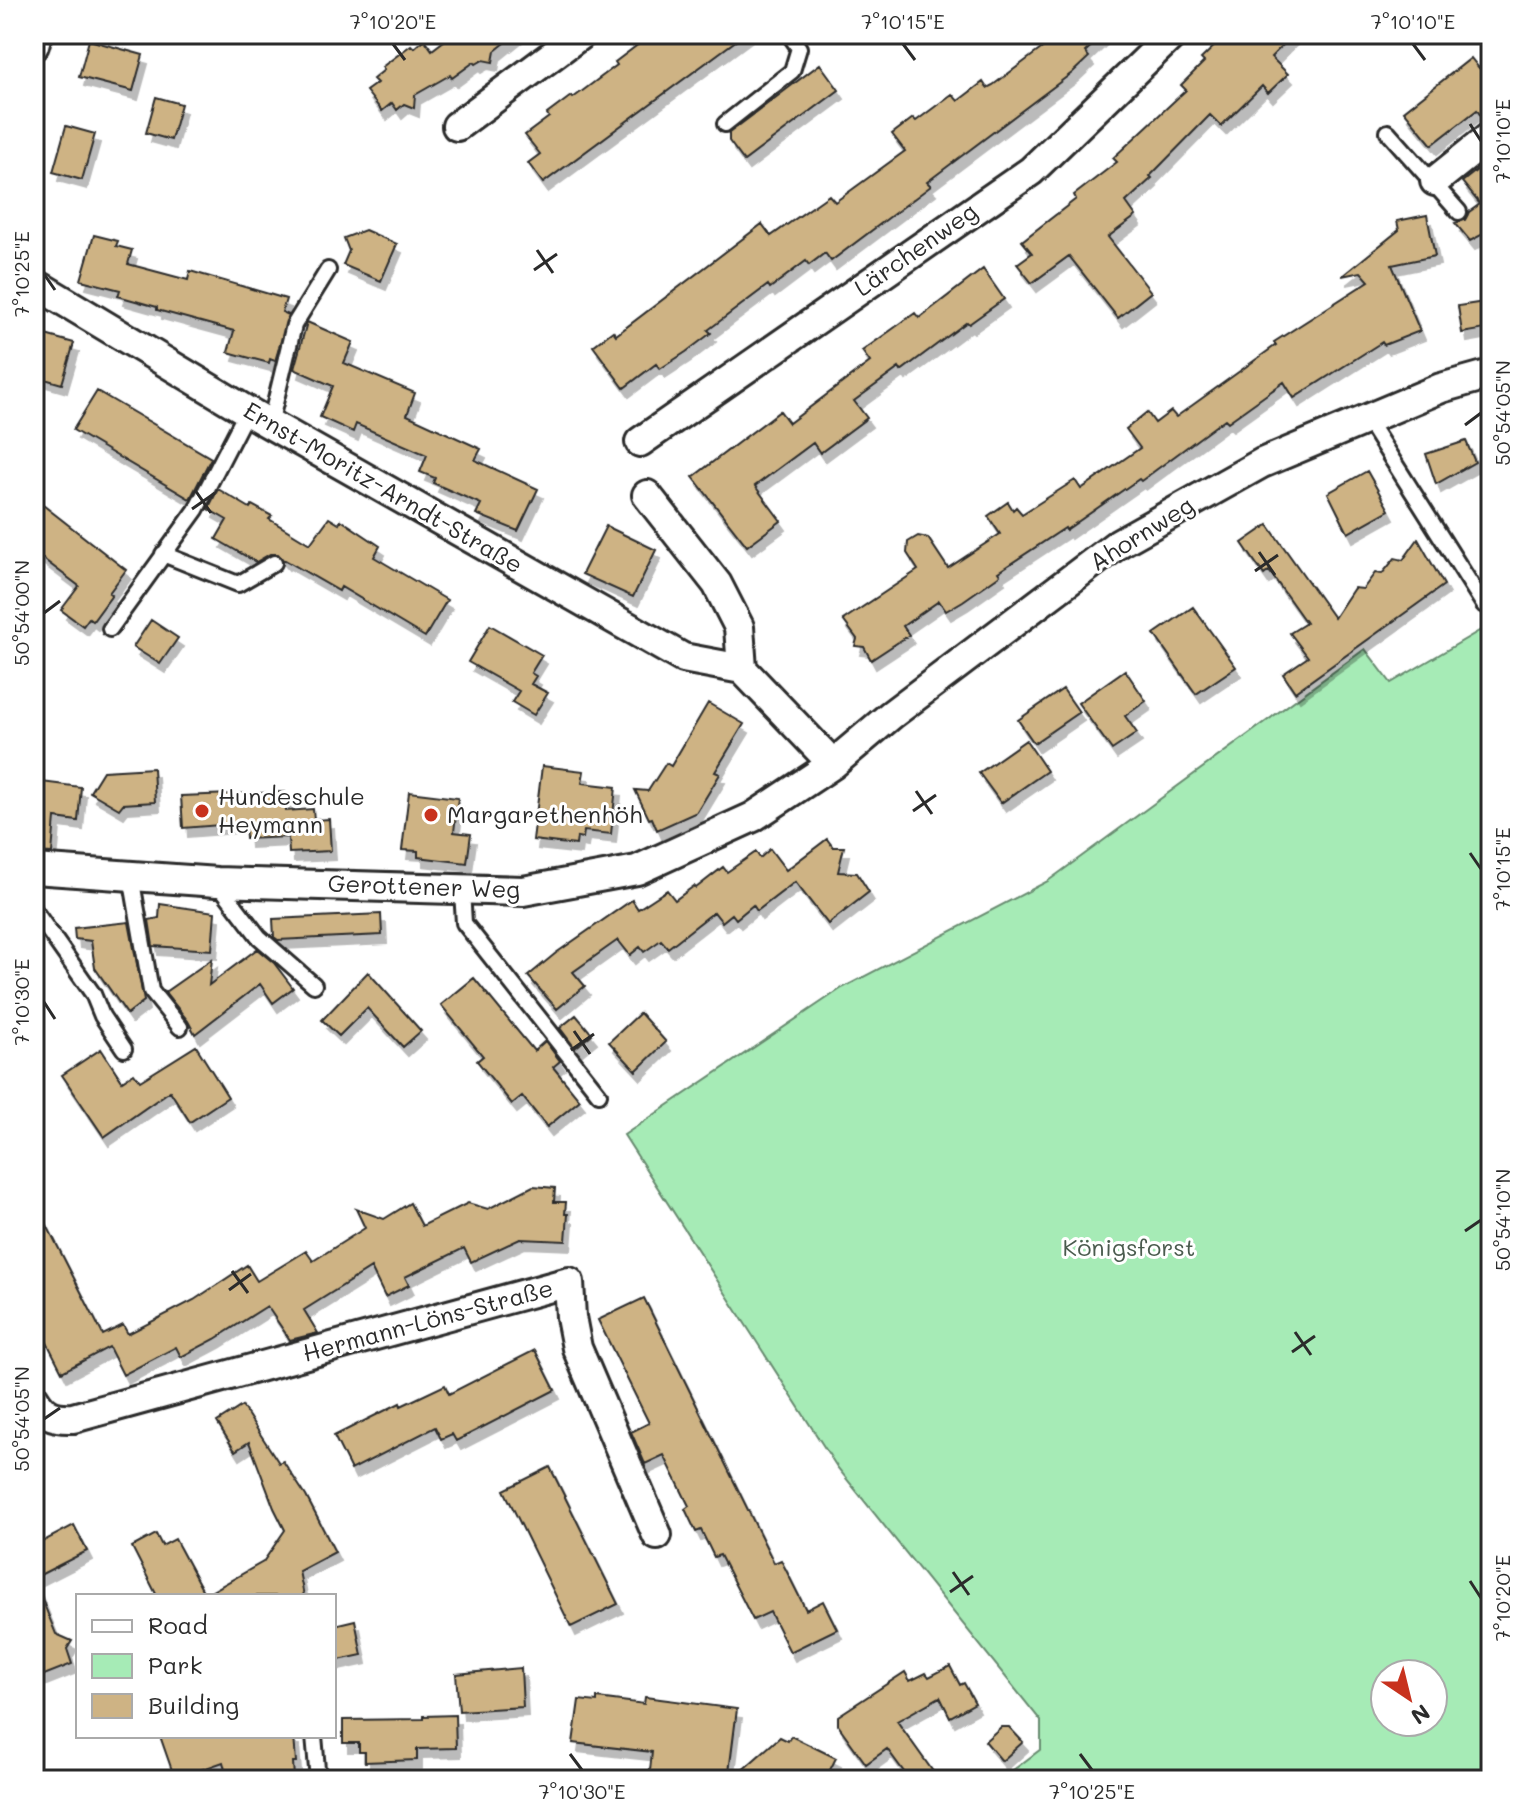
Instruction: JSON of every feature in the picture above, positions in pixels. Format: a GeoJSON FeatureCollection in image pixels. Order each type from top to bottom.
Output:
{"type":"FeatureCollection","features":[{"type":"Feature","properties":{"kind":"street"},"geometry":{"type":"LineString","coordinates":[[34,45],[37,34]]}},
{"type":"Feature","properties":{"kind":"street"},"geometry":{"type":"LineString","coordinates":[[457,126],[581,34]]}},
{"type":"Feature","properties":{"kind":"street","name":"Lärchenweg"},"geometry":{"type":"LineString","coordinates":[[640,442],[1031,171],[1173,34]]}},
{"type":"Feature","properties":{"kind":"street"},"geometry":{"type":"LineString","coordinates":[[1435,181],[1491,136]]}},
{"type":"Feature","properties":{"kind":"street","name":"Ernst-Moritz-Arndt-Straße"},"geometry":{"type":"LineString","coordinates":[[34,283],[258,417],[683,658],[742,669]]}},
{"type":"Feature","properties":{"kind":"street","name":"Ahornweg"},"geometry":{"type":"LineString","coordinates":[[833,764],[891,715],[1119,543],[1262,463],[1441,388],[1491,374]]}},
{"type":"Feature","properties":{"kind":"street"},"geometry":{"type":"LineString","coordinates":[[647,495],[717,584],[739,627],[742,669],[833,764]]}},
{"type":"Feature","properties":{"kind":"street","name":"Gerottener Weg"},"geometry":{"type":"LineString","coordinates":[[34,869],[217,882],[523,891],[637,870],[753,817],[833,764]]}},
{"type":"Feature","properties":{"kind":"street","name":"Hermann-Löns-Straße"},"geometry":{"type":"LineString","coordinates":[[34,1398],[40,1408],[55,1419],[73,1418],[569,1282],[577,1348],[657,1535]]}},
{"type":"Feature","properties":{"kind":"lane"},"geometry":{"type":"LineString","coordinates":[[725,124],[792,71],[799,48],[789,34]]}},
{"type":"Feature","properties":{"kind":"lane"},"geometry":{"type":"LineString","coordinates":[[1388,132],[1435,181],[1459,212]]}},
{"type":"Feature","properties":{"kind":"lane"},"geometry":{"type":"LineString","coordinates":[[110,629],[258,417],[294,325],[328,270]]}},
{"type":"Feature","properties":{"kind":"lane"},"geometry":{"type":"LineString","coordinates":[[1366,418],[1484,605]]}},
{"type":"Feature","properties":{"kind":"lane"},"geometry":{"type":"LineString","coordinates":[[163,554],[238,584],[274,563]]}},
{"type":"Feature","properties":{"kind":"lane"},"geometry":{"type":"LineString","coordinates":[[131,876],[151,991],[180,1027]]}},
{"type":"Feature","properties":{"kind":"lane"},"geometry":{"type":"LineString","coordinates":[[217,882],[259,937],[314,985]]}},
{"type":"Feature","properties":{"kind":"lane"},"geometry":{"type":"LineString","coordinates":[[462,891],[464,923],[599,1094]]}},
{"type":"Feature","properties":{"kind":"lane"},"geometry":{"type":"LineString","coordinates":[[34,910],[93,994],[102,1016],[124,1049]]}},
{"type":"Feature","properties":{"kind":"lane"},"geometry":{"type":"LineString","coordinates":[[314,1738],[318,1780]]}},
{"type":"Feature","properties":{"kind":"green space","name":"Königsforst"},"geometry":{"type":"Polygon","coordinates":[[[1491,624],[1491,1780],[1000,1780],[1041,1749],[1041,1721],[837,1467],[624,1135],[842,988],[1048,881],[1365,649],[1391,683],[1491,624]]]}},
{"type":"Feature","properties":{"kind":"building"},"geometry":{"type":"Polygon","coordinates":[[[453,34],[516,34],[495,51],[493,62],[474,62],[452,78],[450,75],[415,95],[414,108],[404,104],[397,110],[392,103],[382,111],[366,91],[377,83],[373,79],[384,70],[382,67],[411,45],[414,48],[424,39],[432,50],[453,34]]]}},
{"type":"Feature","properties":{"kind":"building"},"geometry":{"type":"Polygon","coordinates":[[[652,34],[745,34],[543,183],[528,163],[540,154],[525,135],[549,117],[547,114],[617,65],[615,62],[652,34]]]}},
{"type":"Feature","properties":{"kind":"building"},"geometry":{"type":"Polygon","coordinates":[[[1041,34],[1104,34],[1085,52],[1089,57],[1072,73],[927,182],[931,186],[831,261],[825,253],[809,265],[806,261],[708,330],[711,333],[686,352],[660,369],[656,364],[624,388],[593,346],[613,331],[616,335],[762,224],[771,236],[829,195],[835,202],[905,151],[892,134],[913,118],[916,121],[952,94],[958,101],[983,82],[987,88],[993,85],[1045,46],[1041,34]]]}},
{"type":"Feature","properties":{"kind":"building"},"geometry":{"type":"Polygon","coordinates":[[[1227,34],[1294,34],[1271,57],[1288,74],[1268,93],[1262,86],[1221,126],[1210,115],[1126,202],[1136,216],[1108,237],[1151,292],[1118,318],[1069,256],[1032,283],[1017,264],[1032,253],[1022,241],[1117,162],[1113,158],[1186,90],[1181,85],[1204,62],[1201,59],[1227,34]]]}},
{"type":"Feature","properties":{"kind":"building"},"geometry":{"type":"Polygon","coordinates":[[[89,40],[143,55],[133,91],[79,77],[89,40]]]}},
{"type":"Feature","properties":{"kind":"building"},"geometry":{"type":"Polygon","coordinates":[[[1471,58],[1479,68],[1491,59],[1491,119],[1484,121],[1477,110],[1432,145],[1404,111],[1471,58]]]}},
{"type":"Feature","properties":{"kind":"building"},"geometry":{"type":"Polygon","coordinates":[[[820,64],[839,90],[744,161],[729,141],[729,133],[820,64]]]}},
{"type":"Feature","properties":{"kind":"building"},"geometry":{"type":"Polygon","coordinates":[[[156,97],[181,104],[171,140],[146,133],[156,97]]]}},
{"type":"Feature","properties":{"kind":"building"},"geometry":{"type":"Polygon","coordinates":[[[66,126],[95,134],[82,180],[53,172],[66,126]]]}},
{"type":"Feature","properties":{"kind":"building"},"geometry":{"type":"Polygon","coordinates":[[[1491,159],[1491,230],[1470,241],[1455,223],[1465,220],[1469,212],[1480,204],[1462,182],[1491,159]]]}},
{"type":"Feature","properties":{"kind":"building"},"geometry":{"type":"Polygon","coordinates":[[[1427,215],[1435,256],[1392,265],[1420,331],[1384,345],[1382,342],[1294,398],[1284,382],[1228,422],[1225,419],[1141,481],[1139,479],[998,572],[1000,575],[963,601],[946,611],[939,601],[903,626],[909,635],[871,660],[864,647],[855,646],[857,639],[843,620],[918,570],[907,553],[908,542],[918,536],[928,538],[948,568],[1000,534],[988,516],[1008,502],[1013,510],[1016,507],[1022,514],[1075,480],[1081,489],[1140,448],[1126,429],[1147,412],[1155,423],[1171,411],[1176,417],[1276,345],[1274,342],[1369,281],[1361,272],[1342,276],[1399,230],[1397,221],[1427,215]]]}},
{"type":"Feature","properties":{"kind":"building"},"geometry":{"type":"Polygon","coordinates":[[[365,230],[397,244],[381,281],[343,265],[349,251],[344,238],[365,230]]]}},
{"type":"Feature","properties":{"kind":"building"},"geometry":{"type":"Polygon","coordinates":[[[94,235],[118,241],[116,246],[132,250],[128,264],[188,280],[190,271],[286,299],[282,312],[289,315],[275,361],[270,359],[269,363],[228,352],[234,331],[157,310],[157,307],[118,296],[120,290],[81,280],[94,235]]]}},
{"type":"Feature","properties":{"kind":"building"},"geometry":{"type":"Polygon","coordinates":[[[983,269],[1004,299],[854,401],[867,418],[820,453],[813,443],[755,486],[781,521],[747,546],[693,477],[780,411],[789,423],[870,362],[862,351],[915,313],[919,318],[983,269]]]}},
{"type":"Feature","properties":{"kind":"building"},"geometry":{"type":"Polygon","coordinates":[[[1491,301],[1491,328],[1462,333],[1458,306],[1491,301]]]}},
{"type":"Feature","properties":{"kind":"building"},"geometry":{"type":"Polygon","coordinates":[[[307,322],[353,342],[344,363],[415,393],[407,415],[481,449],[475,460],[538,489],[518,531],[476,514],[481,504],[433,483],[435,478],[420,472],[427,455],[356,424],[353,432],[320,417],[333,386],[294,369],[307,322]]]}},
{"type":"Feature","properties":{"kind":"building"},"geometry":{"type":"Polygon","coordinates":[[[38,333],[74,343],[62,384],[34,376],[34,349],[38,333]]]}},
{"type":"Feature","properties":{"kind":"building"},"geometry":{"type":"Polygon","coordinates":[[[97,391],[211,458],[190,499],[73,430],[97,391]]]}},
{"type":"Feature","properties":{"kind":"building"},"geometry":{"type":"Polygon","coordinates":[[[1466,441],[1475,462],[1436,484],[1426,454],[1466,441]]]}},
{"type":"Feature","properties":{"kind":"building"},"geometry":{"type":"Polygon","coordinates":[[[1367,471],[1389,510],[1348,533],[1328,493],[1367,471]]]}},
{"type":"Feature","properties":{"kind":"building"},"geometry":{"type":"Polygon","coordinates":[[[218,489],[250,508],[252,505],[272,516],[269,519],[310,544],[329,518],[339,524],[341,520],[380,546],[374,557],[447,600],[425,637],[341,587],[339,591],[284,561],[278,554],[270,554],[256,562],[216,539],[227,520],[208,509],[218,489]]]}},
{"type":"Feature","properties":{"kind":"building"},"geometry":{"type":"Polygon","coordinates":[[[34,498],[126,570],[93,621],[89,618],[83,626],[61,610],[79,586],[34,552],[34,498]]]}},
{"type":"Feature","properties":{"kind":"building"},"geometry":{"type":"Polygon","coordinates":[[[1268,525],[1334,618],[1354,588],[1363,589],[1375,573],[1382,574],[1395,558],[1403,560],[1418,539],[1444,585],[1295,692],[1283,674],[1308,657],[1290,633],[1306,623],[1269,571],[1264,575],[1242,543],[1268,525]]]}},
{"type":"Feature","properties":{"kind":"building"},"geometry":{"type":"Polygon","coordinates":[[[606,526],[656,550],[633,597],[582,574],[606,526]]]}},
{"type":"Feature","properties":{"kind":"building"},"geometry":{"type":"Polygon","coordinates":[[[1193,607],[1236,667],[1196,694],[1154,634],[1193,607]]]}},
{"type":"Feature","properties":{"kind":"building"},"geometry":{"type":"Polygon","coordinates":[[[151,620],[178,638],[160,664],[133,647],[151,620]]]}},
{"type":"Feature","properties":{"kind":"building"},"geometry":{"type":"Polygon","coordinates":[[[490,625],[542,655],[531,673],[536,676],[531,684],[548,693],[534,715],[512,702],[519,691],[468,662],[490,625]]]}},
{"type":"Feature","properties":{"kind":"building"},"geometry":{"type":"Polygon","coordinates":[[[1125,670],[1146,701],[1125,716],[1137,733],[1112,750],[1078,703],[1125,670]]]}},
{"type":"Feature","properties":{"kind":"building"},"geometry":{"type":"Polygon","coordinates":[[[1063,689],[1079,712],[1034,743],[1018,720],[1063,689]]]}},
{"type":"Feature","properties":{"kind":"building"},"geometry":{"type":"Polygon","coordinates":[[[708,703],[744,724],[715,772],[720,774],[697,812],[657,830],[635,790],[648,791],[666,763],[671,766],[708,703]]]}},
{"type":"Feature","properties":{"kind":"building"},"geometry":{"type":"Polygon","coordinates":[[[1026,740],[1047,771],[1001,803],[979,773],[1026,740]]]}},
{"type":"Feature","properties":{"kind":"building"},"geometry":{"type":"Polygon","coordinates":[[[542,766],[584,771],[582,783],[616,787],[611,834],[584,831],[583,838],[577,837],[576,845],[533,840],[542,766]]]}},
{"type":"Feature","properties":{"kind":"building"},"geometry":{"type":"Polygon","coordinates":[[[153,768],[155,802],[123,804],[119,809],[90,792],[103,771],[153,768]]]}},
{"type":"Feature","properties":{"kind":"building"},"geometry":{"type":"Polygon","coordinates":[[[34,781],[81,787],[78,821],[55,818],[52,853],[34,852],[34,781]]]}},
{"type":"Feature","properties":{"kind":"building"},"geometry":{"type":"Polygon","coordinates":[[[285,792],[286,811],[313,809],[314,820],[329,819],[331,851],[289,853],[288,837],[246,839],[245,823],[183,828],[181,796],[285,792]]]}},
{"type":"Feature","properties":{"kind":"building","name":"Margarethenhöh"},"geometry":{"type":"Polygon","coordinates":[[[409,792],[458,798],[454,832],[471,834],[467,863],[418,857],[418,851],[402,850],[409,792]]]}},
{"type":"Feature","properties":{"kind":"building"},"geometry":{"type":"Polygon","coordinates":[[[827,839],[833,847],[844,847],[838,872],[857,873],[869,892],[828,924],[795,882],[757,911],[753,905],[736,919],[732,914],[722,922],[714,912],[668,948],[661,940],[644,952],[640,947],[630,955],[618,940],[573,972],[585,986],[557,1009],[528,976],[632,900],[638,909],[667,890],[675,900],[723,867],[727,872],[756,852],[760,858],[770,849],[786,870],[827,839]]]}},
{"type":"Feature","properties":{"kind":"building"},"geometry":{"type":"Polygon","coordinates":[[[160,904],[215,912],[212,950],[153,946],[149,920],[159,918],[160,904]]]}},
{"type":"Feature","properties":{"kind":"building"},"geometry":{"type":"Polygon","coordinates":[[[381,914],[382,935],[278,940],[274,937],[273,919],[381,914]]]}},
{"type":"Feature","properties":{"kind":"building"},"geometry":{"type":"Polygon","coordinates":[[[129,922],[144,1001],[127,1014],[95,968],[91,941],[75,939],[74,928],[129,922]]]}},
{"type":"Feature","properties":{"kind":"building"},"geometry":{"type":"Polygon","coordinates":[[[257,949],[274,963],[293,988],[273,1003],[260,984],[195,1034],[165,992],[212,959],[209,985],[257,949]]]}},
{"type":"Feature","properties":{"kind":"building"},"geometry":{"type":"Polygon","coordinates":[[[368,972],[421,1031],[403,1047],[367,1008],[339,1036],[322,1020],[368,972]]]}},
{"type":"Feature","properties":{"kind":"building"},"geometry":{"type":"Polygon","coordinates":[[[474,978],[534,1051],[545,1041],[560,1061],[553,1067],[580,1100],[547,1127],[522,1096],[512,1104],[477,1061],[483,1056],[441,1005],[474,978]]]}},
{"type":"Feature","properties":{"kind":"building"},"geometry":{"type":"Polygon","coordinates":[[[640,1013],[666,1042],[636,1071],[609,1042],[640,1013]]]}},
{"type":"Feature","properties":{"kind":"building"},"geometry":{"type":"Polygon","coordinates":[[[576,1015],[592,1034],[575,1048],[560,1028],[576,1015]]]}},
{"type":"Feature","properties":{"kind":"building"},"geometry":{"type":"Polygon","coordinates":[[[196,1046],[228,1097],[190,1122],[170,1091],[104,1137],[62,1075],[101,1049],[122,1081],[134,1073],[140,1081],[196,1046]]]}},
{"type":"Feature","properties":{"kind":"building"},"geometry":{"type":"Polygon","coordinates":[[[533,1186],[555,1188],[554,1202],[566,1202],[566,1241],[520,1239],[471,1262],[464,1248],[405,1277],[409,1285],[385,1297],[371,1268],[304,1310],[318,1333],[290,1340],[267,1306],[181,1357],[176,1347],[123,1375],[109,1347],[62,1372],[36,1321],[40,1319],[34,1307],[34,1200],[103,1335],[123,1325],[128,1334],[194,1300],[247,1265],[257,1281],[306,1251],[313,1261],[365,1228],[356,1209],[384,1219],[410,1203],[422,1226],[468,1203],[488,1209],[533,1186]]]}},
{"type":"Feature","properties":{"kind":"building"},"geometry":{"type":"Polygon","coordinates":[[[644,1298],[774,1563],[781,1560],[806,1610],[823,1601],[837,1629],[790,1652],[770,1612],[753,1620],[720,1555],[714,1557],[701,1530],[696,1532],[685,1509],[689,1506],[664,1455],[645,1464],[631,1432],[649,1423],[598,1320],[644,1298]]]}},
{"type":"Feature","properties":{"kind":"building"},"geometry":{"type":"Polygon","coordinates":[[[535,1350],[555,1390],[456,1441],[452,1434],[441,1439],[435,1427],[351,1470],[334,1436],[400,1403],[401,1406],[445,1385],[449,1394],[535,1350]]]}},
{"type":"Feature","properties":{"kind":"building"},"geometry":{"type":"Polygon","coordinates":[[[242,1406],[279,1463],[283,1461],[306,1496],[335,1552],[299,1571],[304,1594],[207,1594],[263,1562],[285,1530],[249,1442],[235,1451],[217,1422],[242,1406]]]}},
{"type":"Feature","properties":{"kind":"building"},"geometry":{"type":"Polygon","coordinates":[[[550,1467],[618,1604],[571,1627],[504,1490],[550,1467]]]}},
{"type":"Feature","properties":{"kind":"building"},"geometry":{"type":"Polygon","coordinates":[[[74,1525],[87,1551],[34,1578],[34,1546],[74,1525]]]}},
{"type":"Feature","properties":{"kind":"building"},"geometry":{"type":"Polygon","coordinates":[[[156,1534],[162,1546],[175,1539],[204,1594],[156,1594],[132,1547],[156,1534]]]}},
{"type":"Feature","properties":{"kind":"building"},"geometry":{"type":"Polygon","coordinates":[[[35,1582],[56,1634],[72,1641],[67,1649],[72,1664],[34,1679],[35,1582]]]}},
{"type":"Feature","properties":{"kind":"building"},"geometry":{"type":"Polygon","coordinates":[[[355,1620],[362,1655],[336,1661],[336,1625],[355,1620]]]}},
{"type":"Feature","properties":{"kind":"building"},"geometry":{"type":"Polygon","coordinates":[[[950,1666],[975,1703],[950,1717],[940,1697],[897,1721],[939,1780],[910,1780],[887,1749],[866,1764],[838,1725],[838,1716],[905,1672],[910,1681],[926,1673],[929,1677],[950,1666]]]}},
{"type":"Feature","properties":{"kind":"building"},"geometry":{"type":"Polygon","coordinates":[[[521,1668],[523,1707],[459,1711],[456,1674],[521,1668]]]}},
{"type":"Feature","properties":{"kind":"building"},"geometry":{"type":"Polygon","coordinates":[[[645,1697],[737,1709],[728,1780],[649,1780],[652,1752],[573,1743],[579,1700],[597,1702],[597,1698],[644,1704],[645,1697]]]}},
{"type":"Feature","properties":{"kind":"building"},"geometry":{"type":"Polygon","coordinates":[[[455,1715],[456,1748],[417,1749],[417,1760],[365,1762],[365,1752],[359,1752],[359,1743],[343,1743],[343,1720],[424,1719],[424,1716],[455,1715]]]}},
{"type":"Feature","properties":{"kind":"building"},"geometry":{"type":"Polygon","coordinates":[[[1001,1727],[1009,1727],[1023,1742],[1002,1761],[985,1741],[1001,1727]]]}},
{"type":"Feature","properties":{"kind":"building"},"geometry":{"type":"Polygon","coordinates":[[[791,1736],[836,1758],[825,1780],[731,1780],[780,1737],[788,1741],[791,1736]]]}},
{"type":"Feature","properties":{"kind":"building"},"geometry":{"type":"Polygon","coordinates":[[[161,1738],[294,1738],[294,1778],[228,1780],[223,1762],[175,1779],[161,1738]]]}},
{"type":"Feature","properties":{"kind":"place","name":"Hundeschule Heymann"},"geometry":{"type":"Point","coordinates":[202,811]}},
{"type":"Feature","properties":{"kind":"place","name":"Margarethenhöh"},"geometry":{"type":"Point","coordinates":[431,815]}}]}
